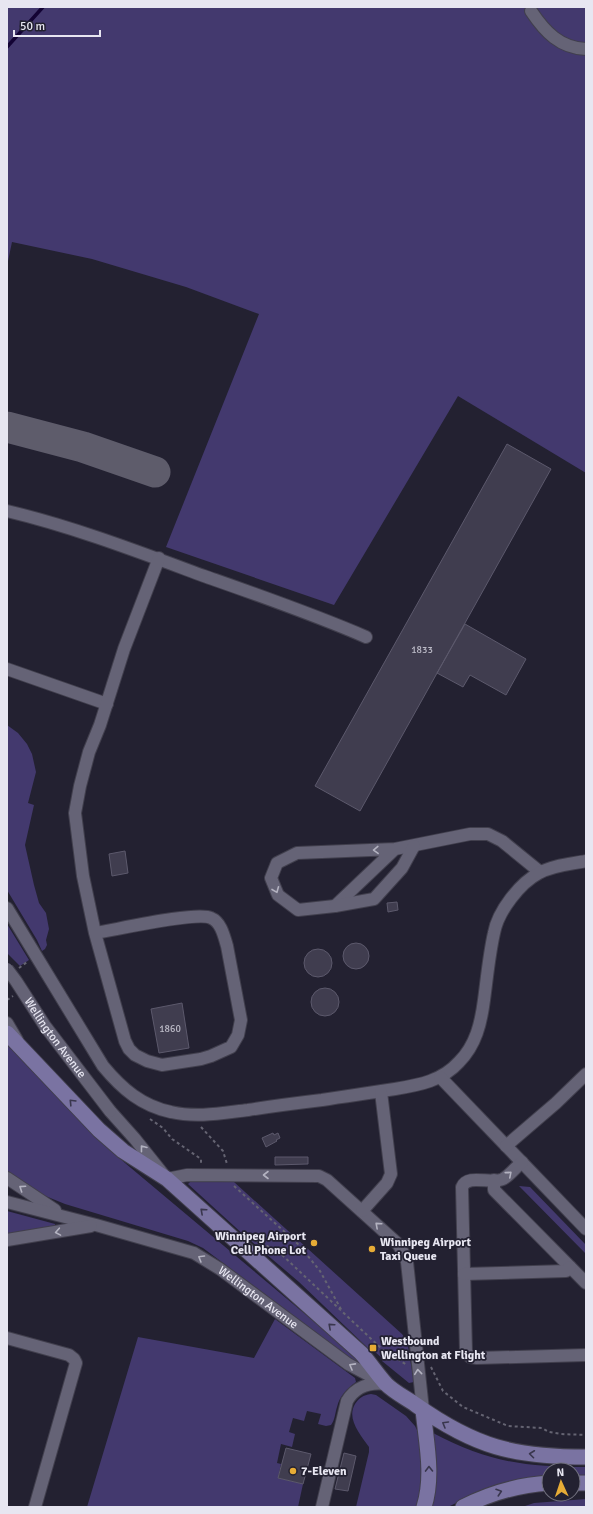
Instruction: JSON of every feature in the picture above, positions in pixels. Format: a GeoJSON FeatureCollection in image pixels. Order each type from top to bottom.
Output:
{"type":"FeatureCollection","features":[{"type":"Feature","properties":{"kind":"main road","name":"Wellington Avenue"},"geometry":{"type":"LineString","coordinates":[[7,1034],[105,1136],[123,1152],[167,1179],[361,1353],[387,1384],[443,1424],[477,1441],[493,1447],[530,1454],[586,1457]]}},
{"type":"Feature","properties":{"kind":"main road"},"geometry":{"type":"LineString","coordinates":[[423,1410],[429,1465],[428,1491],[424,1507]]}},
{"type":"Feature","properties":{"kind":"main road"},"geometry":{"type":"LineString","coordinates":[[463,1507],[507,1490],[541,1484]]}},
{"type":"Feature","properties":{"kind":"street"},"geometry":{"type":"LineString","coordinates":[[532,11],[543,29],[560,43],[580,49],[586,49]]}},
{"type":"Feature","properties":{"kind":"street"},"geometry":{"type":"LineString","coordinates":[[7,511],[70,528],[158,558],[332,622],[366,637]]}},
{"type":"Feature","properties":{"kind":"street"},"geometry":{"type":"LineString","coordinates":[[95,933],[185,917],[206,916],[218,922],[224,934],[227,946],[241,1020],[238,1035],[231,1047],[211,1056],[162,1065],[147,1061],[135,1055],[129,1049],[125,1041],[95,933],[83,876],[75,813],[80,786],[89,752],[107,704],[124,649],[158,558]]}},
{"type":"Feature","properties":{"kind":"street"},"geometry":{"type":"LineString","coordinates":[[7,670],[107,704]]}},
{"type":"Feature","properties":{"kind":"street"},"geometry":{"type":"LineString","coordinates":[[414,846],[402,868],[374,899],[335,906],[298,910],[278,896],[271,878],[277,863],[297,853],[395,849],[470,834],[488,834],[502,841],[540,872]]}},
{"type":"Feature","properties":{"kind":"street"},"geometry":{"type":"LineString","coordinates":[[335,906],[395,849]]}},
{"type":"Feature","properties":{"kind":"street"},"geometry":{"type":"LineString","coordinates":[[7,908],[103,1066],[122,1087],[144,1102],[156,1108],[183,1114],[214,1114],[381,1092],[417,1085],[440,1077],[461,1060],[474,1042],[481,1019],[494,931],[511,898],[525,882],[540,872],[586,861]]}},
{"type":"Feature","properties":{"kind":"street","name":"Wellington Avenue"},"geometry":{"type":"LineString","coordinates":[[12,969],[16,981],[45,1026],[110,1111],[167,1179]]}},
{"type":"Feature","properties":{"kind":"street","name":"Wellington Avenue"},"geometry":{"type":"LineString","coordinates":[[7,1023],[22,1050]]}},
{"type":"Feature","properties":{"kind":"street"},"geometry":{"type":"LineString","coordinates":[[506,1146],[556,1103],[586,1074]]}},
{"type":"Feature","properties":{"kind":"street"},"geometry":{"type":"LineString","coordinates":[[440,1077],[586,1229]]}},
{"type":"Feature","properties":{"kind":"street"},"geometry":{"type":"LineString","coordinates":[[362,1211],[387,1183],[391,1174],[381,1092]]}},
{"type":"Feature","properties":{"kind":"street"},"geometry":{"type":"LineString","coordinates":[[522,1162],[502,1179],[468,1181],[463,1184],[465,1349],[470,1357],[477,1358],[586,1355]]}},
{"type":"Feature","properties":{"kind":"street"},"geometry":{"type":"LineString","coordinates":[[167,1179],[187,1175],[320,1176],[327,1180],[362,1211],[398,1244],[405,1256],[423,1410]]}},
{"type":"Feature","properties":{"kind":"street"},"geometry":{"type":"LineString","coordinates":[[7,1178],[50,1207],[80,1221]]}},
{"type":"Feature","properties":{"kind":"street"},"geometry":{"type":"LineString","coordinates":[[494,1180],[494,1190],[586,1283]]}},
{"type":"Feature","properties":{"kind":"street"},"geometry":{"type":"LineString","coordinates":[[7,1199],[27,1206]]}},
{"type":"Feature","properties":{"kind":"street"},"geometry":{"type":"LineString","coordinates":[[7,1202],[27,1206]]}},
{"type":"Feature","properties":{"kind":"street","name":"Wellington Avenue"},"geometry":{"type":"LineString","coordinates":[[27,1206],[194,1253],[220,1269],[348,1364],[387,1384]]}},
{"type":"Feature","properties":{"kind":"street"},"geometry":{"type":"LineString","coordinates":[[7,1240],[96,1225]]}},
{"type":"Feature","properties":{"kind":"street"},"geometry":{"type":"LineString","coordinates":[[464,1274],[566,1272],[570,1267]]}},
{"type":"Feature","properties":{"kind":"street"},"geometry":{"type":"LineString","coordinates":[[7,1338],[69,1355],[74,1358],[76,1363],[35,1507]]}},
{"type":"Feature","properties":{"kind":"street"},"geometry":{"type":"LineString","coordinates":[[322,1507],[347,1401],[352,1395],[366,1386],[379,1383],[387,1384]]}},
{"type":"Feature","properties":{"kind":"path"},"geometry":{"type":"LineString","coordinates":[[12,969],[27,961],[31,968]]}},
{"type":"Feature","properties":{"kind":"path"},"geometry":{"type":"LineString","coordinates":[[146,1115],[172,1138],[201,1159],[201,1175]]}},
{"type":"Feature","properties":{"kind":"path"},"geometry":{"type":"LineString","coordinates":[[201,1127],[222,1151],[232,1184],[298,1245],[316,1266],[335,1296],[347,1321]]}},
{"type":"Feature","properties":{"kind":"path"},"geometry":{"type":"LineString","coordinates":[[253,1239],[280,1253],[382,1350],[405,1365],[430,1366],[443,1391],[462,1407],[508,1426],[542,1428],[549,1432],[561,1434],[586,1435]]}},
{"type":"Feature","properties":{"kind":"shaded area"},"geometry":{"type":"Polygon","coordinates":[[[7,7],[586,7],[586,473],[458,396],[334,605],[166,547],[259,314],[186,287],[92,259],[12,242],[7,266],[7,7]]]}},
{"type":"Feature","properties":{"kind":"shaded area"},"geometry":{"type":"Polygon","coordinates":[[[7,725],[18,733],[27,744],[32,754],[36,772],[28,803],[34,805],[25,845],[39,903],[46,913],[49,929],[46,940],[47,945],[42,951],[7,890],[7,725]]]}},
{"type":"Feature","properties":{"kind":"shaded area"},"geometry":{"type":"Polygon","coordinates":[[[7,924],[29,960],[20,966],[7,953],[7,924]]]}},
{"type":"Feature","properties":{"kind":"shaded area"},"geometry":{"type":"Polygon","coordinates":[[[7,1041],[87,1127],[125,1163],[360,1360],[357,1363],[203,1248],[188,1241],[65,1204],[43,1195],[7,1172],[7,1041]]]}},
{"type":"Feature","properties":{"kind":"shaded area"},"geometry":{"type":"Polygon","coordinates":[[[191,1181],[234,1182],[402,1334],[407,1341],[414,1382],[409,1383],[382,1361],[383,1359],[374,1351],[372,1352],[299,1282],[245,1236],[188,1184],[191,1181]]]}},
{"type":"Feature","properties":{"kind":"shaded area"},"geometry":{"type":"Polygon","coordinates":[[[519,1186],[530,1187],[586,1245],[586,1254],[519,1186]]]}},
{"type":"Feature","properties":{"kind":"shaded area"},"geometry":{"type":"Polygon","coordinates":[[[7,1211],[55,1224],[55,1227],[7,1235],[7,1211]]]}},
{"type":"Feature","properties":{"kind":"shaded area"},"geometry":{"type":"Polygon","coordinates":[[[275,1319],[355,1378],[356,1382],[340,1399],[331,1425],[326,1426],[318,1424],[321,1414],[307,1411],[304,1421],[293,1418],[289,1432],[295,1434],[292,1447],[281,1444],[277,1463],[281,1464],[278,1478],[303,1484],[298,1507],[87,1507],[138,1337],[254,1358],[275,1319]]]}},
{"type":"Feature","properties":{"kind":"shaded area"},"geometry":{"type":"Polygon","coordinates":[[[371,1394],[376,1395],[406,1416],[418,1432],[424,1470],[418,1507],[356,1507],[369,1447],[356,1427],[352,1415],[355,1404],[360,1398],[371,1394]]]}},
{"type":"Feature","properties":{"kind":"shaded area"},"geometry":{"type":"Polygon","coordinates":[[[433,1433],[471,1451],[489,1457],[541,1466],[541,1478],[472,1495],[448,1507],[430,1507],[433,1433]]]}},
{"type":"Feature","properties":{"kind":"shaded area"},"geometry":{"type":"Polygon","coordinates":[[[581,1467],[586,1467],[586,1475],[581,1475],[581,1467]]]}},
{"type":"Feature","properties":{"kind":"shaded area"},"geometry":{"type":"Polygon","coordinates":[[[581,1499],[586,1499],[586,1507],[522,1507],[534,1503],[581,1502],[581,1499]]]}},
{"type":"Feature","properties":{"kind":"building"},"geometry":{"type":"Polygon","coordinates":[[[507,444],[551,469],[360,811],[315,786],[507,444]]]}},
{"type":"Feature","properties":{"kind":"building"},"geometry":{"type":"Polygon","coordinates":[[[465,624],[526,659],[506,695],[470,675],[463,687],[437,673],[465,624]]]}},
{"type":"Feature","properties":{"kind":"building"},"geometry":{"type":"Polygon","coordinates":[[[125,851],[128,873],[112,876],[109,854],[125,851]]]}},
{"type":"Feature","properties":{"kind":"building"},"geometry":{"type":"Polygon","coordinates":[[[397,902],[398,910],[388,912],[387,903],[397,902]]]}},
{"type":"Feature","properties":{"kind":"building"},"geometry":{"type":"Polygon","coordinates":[[[356,943],[365,947],[369,956],[365,965],[356,969],[347,965],[343,956],[347,947],[356,943]]]}},
{"type":"Feature","properties":{"kind":"building"},"geometry":{"type":"Polygon","coordinates":[[[318,949],[328,953],[332,963],[328,973],[318,977],[308,973],[304,963],[308,953],[318,949]]]}},
{"type":"Feature","properties":{"kind":"building"},"geometry":{"type":"Polygon","coordinates":[[[325,988],[335,992],[339,1002],[335,1012],[325,1016],[315,1012],[311,1002],[315,992],[325,988]]]}},
{"type":"Feature","properties":{"kind":"building"},"geometry":{"type":"Polygon","coordinates":[[[182,1003],[189,1048],[159,1053],[151,1009],[182,1003]]]}},
{"type":"Feature","properties":{"kind":"building"},"geometry":{"type":"Polygon","coordinates":[[[273,1133],[274,1135],[278,1133],[280,1138],[266,1147],[262,1138],[273,1133]]]}},
{"type":"Feature","properties":{"kind":"building"},"geometry":{"type":"Polygon","coordinates":[[[275,1157],[308,1157],[308,1164],[275,1165],[275,1157]]]}},
{"type":"Feature","properties":{"kind":"building","name":"7-Eleven"},"geometry":{"type":"Polygon","coordinates":[[[286,1448],[311,1454],[303,1484],[278,1478],[286,1448]]]}},
{"type":"Feature","properties":{"kind":"building"},"geometry":{"type":"Polygon","coordinates":[[[344,1453],[356,1456],[348,1491],[335,1489],[344,1453]]]}},
{"type":"Feature","properties":{"kind":"waterway"},"geometry":{"type":"LineString","coordinates":[[7,47],[43,7]]}},
{"type":"Feature","properties":{"kind":"taxiway"},"geometry":{"type":"LineString","coordinates":[[7,427],[83,447],[155,472]]}},
{"type":"Feature","properties":{"kind":"place","name":"Winnipeg Airport Cell Phone Lot"},"geometry":{"type":"Point","coordinates":[314,1243]}},
{"type":"Feature","properties":{"kind":"place","name":"Winnipeg Airport Taxi Queue"},"geometry":{"type":"Point","coordinates":[372,1249]}},
{"type":"Feature","properties":{"kind":"place","name":"Westbound Wellington at Flight"},"geometry":{"type":"Point","coordinates":[373,1348]}},
{"type":"Feature","properties":{"kind":"place","name":"7-Eleven"},"geometry":{"type":"Point","coordinates":[293,1471]}}]}
